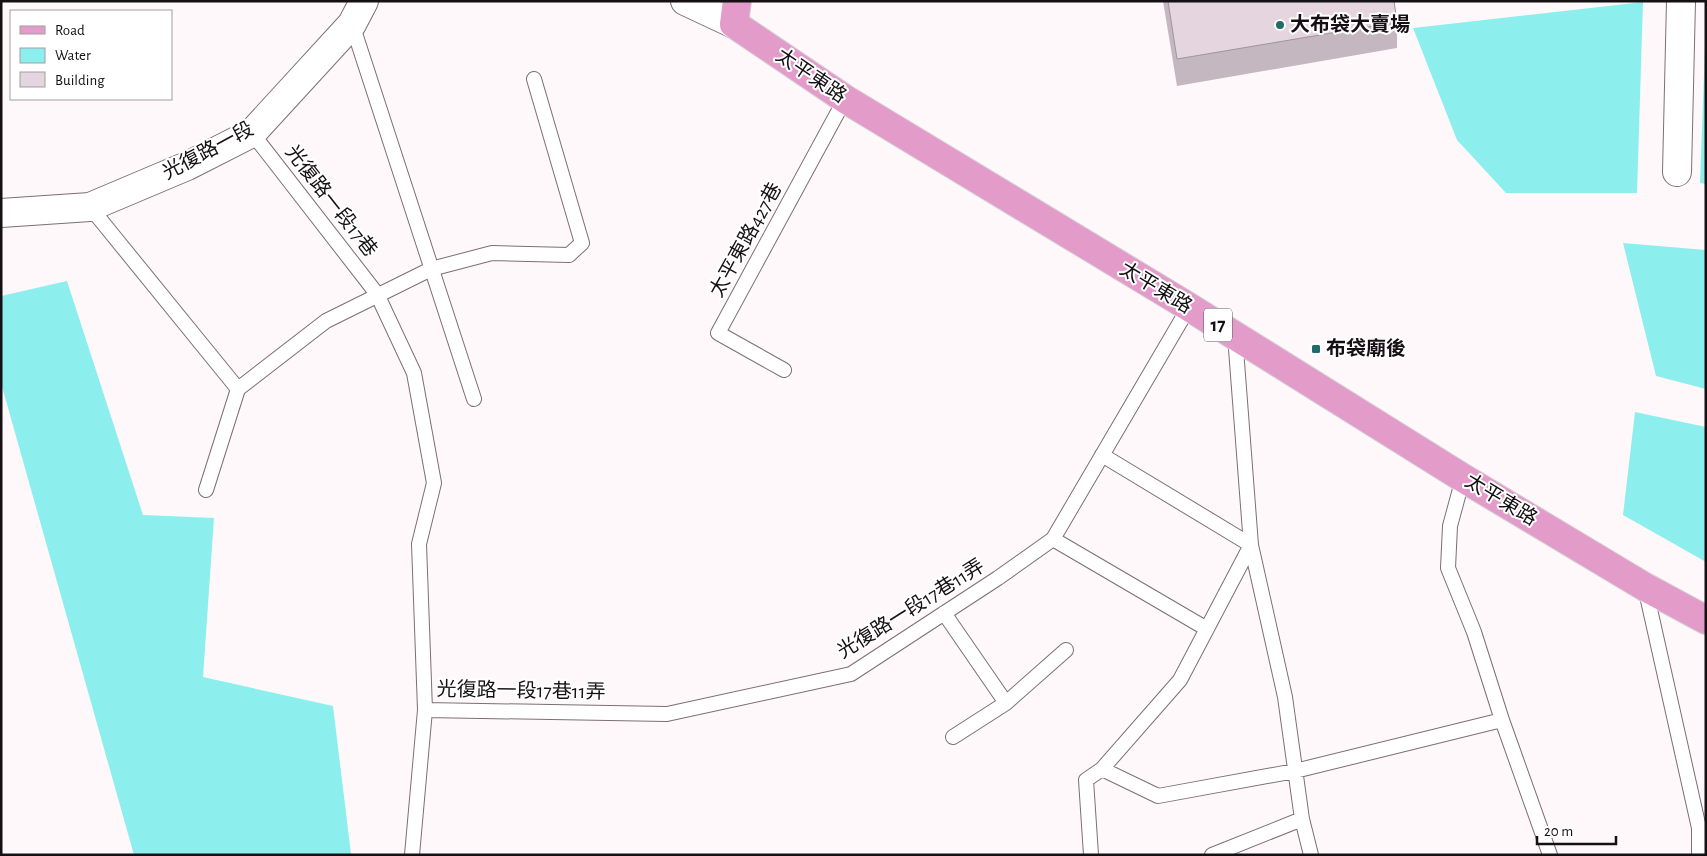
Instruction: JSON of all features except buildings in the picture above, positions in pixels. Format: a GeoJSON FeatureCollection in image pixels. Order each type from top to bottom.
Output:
{"type":"FeatureCollection","features":[{"type":"Feature","properties":{"kind":"main road","name":"太平東路"},"geometry":{"type":"LineString","coordinates":[[736,13],[845,99],[1190,308],[1464,478],[1645,587],[1706,620]]}},
{"type":"Feature","properties":{"kind":"street","name":"太平東路"},"geometry":{"type":"LineString","coordinates":[[685,1],[736,13]]}},
{"type":"Feature","properties":{"kind":"street"},"geometry":{"type":"LineString","coordinates":[[1677,172],[1681,1]]}},
{"type":"Feature","properties":{"kind":"street","name":"光復路一段"},"geometry":{"type":"LineString","coordinates":[[1,213],[90,207],[187,166],[252,133],[358,12]]}},
{"type":"Feature","properties":{"kind":"lane"},"geometry":{"type":"LineString","coordinates":[[358,12],[431,269],[474,399]]}},
{"type":"Feature","properties":{"kind":"lane"},"geometry":{"type":"LineString","coordinates":[[206,490],[238,389],[326,321],[377,294],[431,269],[492,253],[569,255],[582,243],[534,79]]}},
{"type":"Feature","properties":{"kind":"lane","name":"太平東路427巷"},"geometry":{"type":"LineString","coordinates":[[784,370],[718,333],[845,99]]}},
{"type":"Feature","properties":{"kind":"lane","name":"光復路一段17巷"},"geometry":{"type":"LineString","coordinates":[[252,133],[377,294],[414,373],[434,483],[419,544],[425,710],[412,855]]}},
{"type":"Feature","properties":{"kind":"lane"},"geometry":{"type":"LineString","coordinates":[[90,207],[238,389]]}},
{"type":"Feature","properties":{"kind":"lane","name":"光復路一段17巷11弄"},"geometry":{"type":"LineString","coordinates":[[425,710],[667,714],[851,674],[998,578],[1053,538],[1190,308]]}},
{"type":"Feature","properties":{"kind":"lane"},"geometry":{"type":"LineString","coordinates":[[1235,336],[1251,545],[1285,697],[1302,819],[1311,855]]}},
{"type":"Feature","properties":{"kind":"lane"},"geometry":{"type":"LineString","coordinates":[[1102,455],[1251,545]]}},
{"type":"Feature","properties":{"kind":"lane"},"geometry":{"type":"LineString","coordinates":[[1464,478],[1450,526],[1448,568],[1474,632],[1502,720],[1550,855]]}},
{"type":"Feature","properties":{"kind":"lane"},"geometry":{"type":"LineString","coordinates":[[1053,538],[1207,628]]}},
{"type":"Feature","properties":{"kind":"lane"},"geometry":{"type":"LineString","coordinates":[[1091,855],[1086,780],[1102,769],[1180,680],[1251,545]]}},
{"type":"Feature","properties":{"kind":"lane"},"geometry":{"type":"LineString","coordinates":[[1645,587],[1699,828],[1699,855]]}},
{"type":"Feature","properties":{"kind":"lane"},"geometry":{"type":"LineString","coordinates":[[944,613],[1006,703]]}},
{"type":"Feature","properties":{"kind":"lane"},"geometry":{"type":"LineString","coordinates":[[953,737],[1006,703],[1066,650]]}},
{"type":"Feature","properties":{"kind":"lane"},"geometry":{"type":"LineString","coordinates":[[1102,769],[1158,796],[1295,771],[1502,720]]}},
{"type":"Feature","properties":{"kind":"lane"},"geometry":{"type":"LineString","coordinates":[[1212,855],[1302,819]]}},
{"type":"Feature","properties":{"kind":"water"},"geometry":{"type":"Polygon","coordinates":[[[1643,2],[1637,193],[1506,193],[1457,140],[1413,28],[1643,2]]]}},
{"type":"Feature","properties":{"kind":"water"},"geometry":{"type":"Polygon","coordinates":[[[1706,19],[1706,184],[1700,183],[1706,19]]]}},
{"type":"Feature","properties":{"kind":"water"},"geometry":{"type":"Polygon","coordinates":[[[1623,243],[1706,250],[1706,389],[1656,376],[1623,243]]]}},
{"type":"Feature","properties":{"kind":"water"},"geometry":{"type":"Polygon","coordinates":[[[67,281],[143,515],[214,518],[203,677],[333,706],[351,854],[134,855],[1,383],[1,296],[67,281]]]}},
{"type":"Feature","properties":{"kind":"water"},"geometry":{"type":"Polygon","coordinates":[[[1635,412],[1706,427],[1706,562],[1623,515],[1635,412]]]}},
{"type":"Feature","properties":{"kind":"place","name":"大布袋大賣場"},"geometry":{"type":"Point","coordinates":[1280,25]}},
{"type":"Feature","properties":{"kind":"place","name":"布袋廟後"},"geometry":{"type":"Point","coordinates":[1316,349]}}]}
